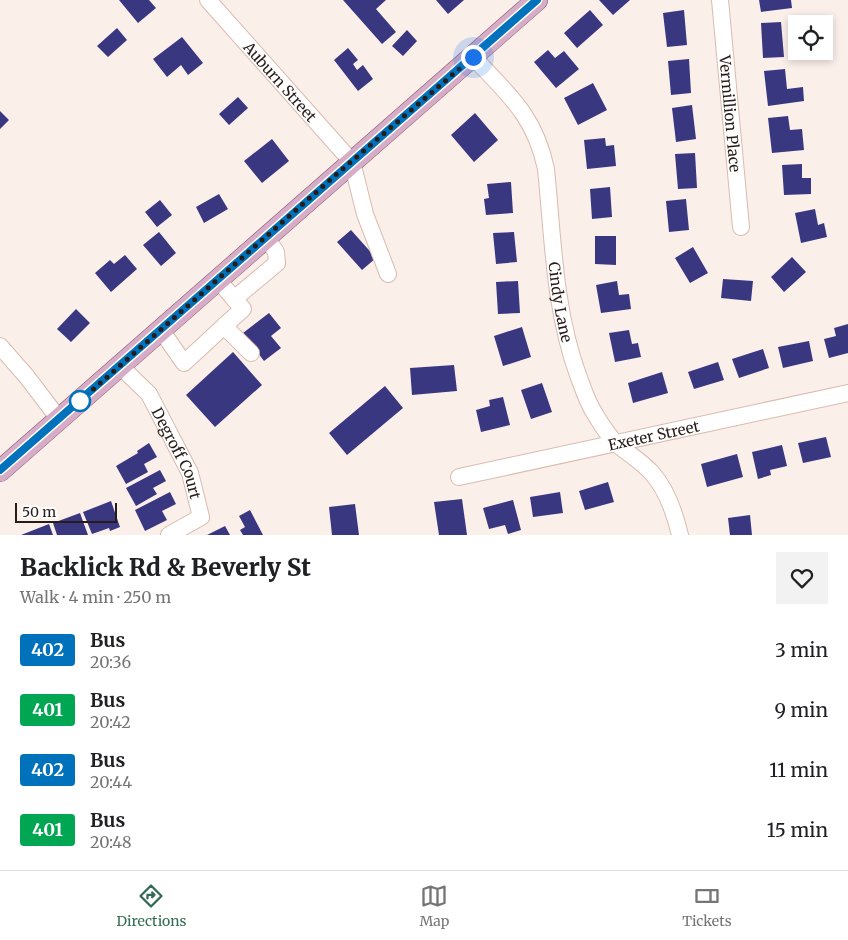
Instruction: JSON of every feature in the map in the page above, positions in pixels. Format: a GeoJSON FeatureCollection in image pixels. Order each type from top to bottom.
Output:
{"type":"FeatureCollection","features":[{"type":"Feature","properties":{"kind":"main road"},"geometry":{"type":"LineString","coordinates":[[0,470],[537,0]]}},
{"type":"Feature","properties":{"kind":"street","name":"Auburn Street"},"geometry":{"type":"LineString","coordinates":[[208,0],[352,162]]}},
{"type":"Feature","properties":{"kind":"street","name":"Vermillion Place"},"geometry":{"type":"LineString","coordinates":[[720,0],[741,227]]}},
{"type":"Feature","properties":{"kind":"street","name":"Cindy Lane"},"geometry":{"type":"LineString","coordinates":[[473,57],[514,101],[536,133],[546,169],[558,294],[564,330],[571,357],[593,412],[616,443],[654,474],[665,491],[680,535]]}},
{"type":"Feature","properties":{"kind":"street"},"geometry":{"type":"LineString","coordinates":[[352,162],[365,214],[388,274]]}},
{"type":"Feature","properties":{"kind":"street"},"geometry":{"type":"LineString","coordinates":[[234,298],[277,264],[276,252],[266,237]]}},
{"type":"Feature","properties":{"kind":"street"},"geometry":{"type":"LineString","coordinates":[[161,330],[184,363],[242,309],[218,280]]}},
{"type":"Feature","properties":{"kind":"street"},"geometry":{"type":"LineString","coordinates":[[224,326],[251,353]]}},
{"type":"Feature","properties":{"kind":"street"},"geometry":{"type":"LineString","coordinates":[[0,346],[27,377],[59,419]]}},
{"type":"Feature","properties":{"kind":"street","name":"Degroff Court"},"geometry":{"type":"LineString","coordinates":[[120,366],[149,394],[190,472],[201,517],[169,535]]}},
{"type":"Feature","properties":{"kind":"street","name":"Exeter Street"},"geometry":{"type":"LineString","coordinates":[[459,477],[848,393]]}},
{"type":"Feature","properties":{"kind":"building"},"geometry":{"type":"Polygon","coordinates":[[[119,0],[149,0],[156,8],[138,23],[119,0]]]}},
{"type":"Feature","properties":{"kind":"building"},"geometry":{"type":"Polygon","coordinates":[[[343,0],[386,0],[376,9],[396,32],[382,44],[343,0]]]}},
{"type":"Feature","properties":{"kind":"building"},"geometry":{"type":"Polygon","coordinates":[[[436,0],[464,0],[448,14],[436,0]]]}},
{"type":"Feature","properties":{"kind":"building"},"geometry":{"type":"Polygon","coordinates":[[[599,0],[630,0],[613,15],[599,0]]]}},
{"type":"Feature","properties":{"kind":"building"},"geometry":{"type":"Polygon","coordinates":[[[759,0],[791,0],[792,8],[761,12],[759,0]]]}},
{"type":"Feature","properties":{"kind":"building"},"geometry":{"type":"Polygon","coordinates":[[[590,10],[603,25],[577,48],[564,33],[590,10]]]}},
{"type":"Feature","properties":{"kind":"building"},"geometry":{"type":"Polygon","coordinates":[[[684,10],[687,45],[667,47],[663,13],[684,10]]]}},
{"type":"Feature","properties":{"kind":"building"},"geometry":{"type":"Polygon","coordinates":[[[781,22],[784,57],[763,58],[761,23],[781,22]]]}},
{"type":"Feature","properties":{"kind":"building"},"geometry":{"type":"Polygon","coordinates":[[[117,28],[127,40],[108,57],[97,46],[117,28]]]}},
{"type":"Feature","properties":{"kind":"building"},"geometry":{"type":"Polygon","coordinates":[[[407,30],[417,41],[403,56],[392,46],[407,30]]]}},
{"type":"Feature","properties":{"kind":"building"},"geometry":{"type":"Polygon","coordinates":[[[182,37],[203,63],[188,75],[181,65],[167,77],[153,59],[182,37]]]}},
{"type":"Feature","properties":{"kind":"building"},"geometry":{"type":"Polygon","coordinates":[[[348,48],[358,60],[353,64],[357,70],[363,65],[373,79],[358,91],[334,60],[348,48]]]}},
{"type":"Feature","properties":{"kind":"building"},"geometry":{"type":"Polygon","coordinates":[[[548,50],[555,58],[564,51],[579,69],[556,88],[534,62],[548,50]]]}},
{"type":"Feature","properties":{"kind":"building"},"geometry":{"type":"Polygon","coordinates":[[[689,59],[691,93],[671,95],[668,61],[689,59]]]}},
{"type":"Feature","properties":{"kind":"building"},"geometry":{"type":"Polygon","coordinates":[[[785,69],[787,89],[803,87],[804,101],[768,106],[764,71],[785,69]]]}},
{"type":"Feature","properties":{"kind":"building"},"geometry":{"type":"Polygon","coordinates":[[[593,83],[607,110],[578,125],[564,98],[593,83]]]}},
{"type":"Feature","properties":{"kind":"building"},"geometry":{"type":"Polygon","coordinates":[[[238,97],[248,108],[229,125],[219,114],[238,97]]]}},
{"type":"Feature","properties":{"kind":"building"},"geometry":{"type":"Polygon","coordinates":[[[692,105],[696,139],[676,142],[672,108],[692,105]]]}},
{"type":"Feature","properties":{"kind":"building"},"geometry":{"type":"Polygon","coordinates":[[[0,111],[9,120],[0,129],[0,111]]]}},
{"type":"Feature","properties":{"kind":"building"},"geometry":{"type":"Polygon","coordinates":[[[475,113],[498,140],[474,162],[451,135],[475,113]]]}},
{"type":"Feature","properties":{"kind":"building"},"geometry":{"type":"Polygon","coordinates":[[[788,116],[790,130],[802,129],[804,150],[772,153],[768,118],[788,116]]]}},
{"type":"Feature","properties":{"kind":"building"},"geometry":{"type":"Polygon","coordinates":[[[605,138],[606,146],[614,145],[616,166],[587,169],[584,140],[605,138]]]}},
{"type":"Feature","properties":{"kind":"building"},"geometry":{"type":"Polygon","coordinates":[[[272,139],[289,161],[262,183],[244,161],[272,139]]]}},
{"type":"Feature","properties":{"kind":"building"},"geometry":{"type":"Polygon","coordinates":[[[695,153],[697,188],[678,189],[675,154],[695,153]]]}},
{"type":"Feature","properties":{"kind":"building"},"geometry":{"type":"Polygon","coordinates":[[[802,164],[802,178],[811,178],[811,194],[784,195],[782,165],[802,164]]]}},
{"type":"Feature","properties":{"kind":"building"},"geometry":{"type":"Polygon","coordinates":[[[511,182],[513,213],[486,215],[484,199],[489,198],[487,184],[511,182]]]}},
{"type":"Feature","properties":{"kind":"building"},"geometry":{"type":"Polygon","coordinates":[[[610,187],[612,217],[592,219],[590,189],[610,187]]]}},
{"type":"Feature","properties":{"kind":"building"},"geometry":{"type":"Polygon","coordinates":[[[219,194],[228,209],[204,223],[196,207],[219,194]]]}},
{"type":"Feature","properties":{"kind":"building"},"geometry":{"type":"Polygon","coordinates":[[[686,199],[689,230],[669,232],[666,201],[686,199]]]}},
{"type":"Feature","properties":{"kind":"building"},"geometry":{"type":"Polygon","coordinates":[[[160,200],[172,215],[157,227],[145,212],[160,200]]]}},
{"type":"Feature","properties":{"kind":"building"},"geometry":{"type":"Polygon","coordinates":[[[815,209],[818,225],[824,223],[827,237],[801,243],[795,213],[815,209]]]}},
{"type":"Feature","properties":{"kind":"building"},"geometry":{"type":"Polygon","coordinates":[[[351,230],[376,258],[362,270],[337,242],[351,230]]]}},
{"type":"Feature","properties":{"kind":"building"},"geometry":{"type":"Polygon","coordinates":[[[159,232],[176,253],[161,266],[143,245],[159,232]]]}},
{"type":"Feature","properties":{"kind":"building"},"geometry":{"type":"Polygon","coordinates":[[[514,232],[517,262],[496,264],[493,233],[514,232]]]}},
{"type":"Feature","properties":{"kind":"building"},"geometry":{"type":"Polygon","coordinates":[[[595,236],[616,236],[616,265],[595,264],[595,236]]]}},
{"type":"Feature","properties":{"kind":"building"},"geometry":{"type":"Polygon","coordinates":[[[693,247],[708,273],[690,283],[675,258],[693,247]]]}},
{"type":"Feature","properties":{"kind":"building"},"geometry":{"type":"Polygon","coordinates":[[[125,255],[137,269],[111,292],[95,273],[110,260],[114,264],[125,255]]]}},
{"type":"Feature","properties":{"kind":"building"},"geometry":{"type":"Polygon","coordinates":[[[792,257],[806,272],[784,292],[771,277],[792,257]]]}},
{"type":"Feature","properties":{"kind":"building"},"geometry":{"type":"Polygon","coordinates":[[[723,279],[753,281],[751,301],[721,298],[723,279]]]}},
{"type":"Feature","properties":{"kind":"building"},"geometry":{"type":"Polygon","coordinates":[[[518,281],[520,313],[498,314],[496,282],[518,281]]]}},
{"type":"Feature","properties":{"kind":"building"},"geometry":{"type":"Polygon","coordinates":[[[617,281],[619,295],[629,294],[631,309],[601,313],[596,285],[617,281]]]}},
{"type":"Feature","properties":{"kind":"building"},"geometry":{"type":"Polygon","coordinates":[[[76,309],[90,323],[71,342],[57,329],[76,309]]]}},
{"type":"Feature","properties":{"kind":"building"},"geometry":{"type":"Polygon","coordinates":[[[269,313],[281,328],[271,336],[281,348],[264,361],[243,333],[269,313]]]}},
{"type":"Feature","properties":{"kind":"building"},"geometry":{"type":"Polygon","coordinates":[[[848,324],[848,353],[829,358],[824,339],[836,336],[834,328],[848,324]]]}},
{"type":"Feature","properties":{"kind":"building"},"geometry":{"type":"Polygon","coordinates":[[[522,327],[531,357],[503,366],[494,336],[522,327]]]}},
{"type":"Feature","properties":{"kind":"building"},"geometry":{"type":"Polygon","coordinates":[[[629,330],[632,344],[638,343],[641,357],[615,362],[609,333],[629,330]]]}},
{"type":"Feature","properties":{"kind":"building"},"geometry":{"type":"Polygon","coordinates":[[[809,341],[813,361],[783,368],[778,347],[809,341]]]}},
{"type":"Feature","properties":{"kind":"building"},"geometry":{"type":"Polygon","coordinates":[[[763,349],[769,368],[739,378],[732,359],[763,349]]]}},
{"type":"Feature","properties":{"kind":"building"},"geometry":{"type":"Polygon","coordinates":[[[233,352],[262,385],[215,427],[186,395],[233,352]]]}},
{"type":"Feature","properties":{"kind":"building"},"geometry":{"type":"Polygon","coordinates":[[[718,362],[724,380],[694,389],[688,372],[718,362]]]}},
{"type":"Feature","properties":{"kind":"building"},"geometry":{"type":"Polygon","coordinates":[[[454,365],[457,391],[412,395],[410,368],[454,365]]]}},
{"type":"Feature","properties":{"kind":"building"},"geometry":{"type":"Polygon","coordinates":[[[662,372],[668,393],[633,403],[628,383],[662,372]]]}},
{"type":"Feature","properties":{"kind":"building"},"geometry":{"type":"Polygon","coordinates":[[[542,383],[552,412],[531,419],[521,390],[542,383]]]}},
{"type":"Feature","properties":{"kind":"building"},"geometry":{"type":"Polygon","coordinates":[[[385,386],[403,408],[347,455],[329,433],[385,386]]]}},
{"type":"Feature","properties":{"kind":"building"},"geometry":{"type":"Polygon","coordinates":[[[503,397],[510,425],[481,432],[476,410],[490,406],[489,400],[503,397]]]}},
{"type":"Feature","properties":{"kind":"building"},"geometry":{"type":"Polygon","coordinates":[[[826,437],[831,457],[803,463],[798,443],[826,437]]]}},
{"type":"Feature","properties":{"kind":"building"},"geometry":{"type":"Polygon","coordinates":[[[149,443],[157,457],[144,464],[148,472],[126,484],[116,466],[138,453],[137,451],[149,443]]]}},
{"type":"Feature","properties":{"kind":"building"},"geometry":{"type":"Polygon","coordinates":[[[782,445],[787,466],[770,470],[771,475],[758,479],[752,452],[782,445]]]}},
{"type":"Feature","properties":{"kind":"building"},"geometry":{"type":"Polygon","coordinates":[[[737,454],[743,477],[707,487],[701,464],[737,454]]]}},
{"type":"Feature","properties":{"kind":"building"},"geometry":{"type":"Polygon","coordinates":[[[160,470],[166,481],[153,488],[157,494],[136,506],[126,488],[160,470]]]}},
{"type":"Feature","properties":{"kind":"building"},"geometry":{"type":"Polygon","coordinates":[[[608,482],[614,502],[585,510],[579,491],[608,482]]]}},
{"type":"Feature","properties":{"kind":"building"},"geometry":{"type":"Polygon","coordinates":[[[170,492],[176,504],[162,511],[167,520],[145,531],[135,510],[170,492]]]}},
{"type":"Feature","properties":{"kind":"building"},"geometry":{"type":"Polygon","coordinates":[[[560,492],[563,513],[533,517],[530,497],[560,492]]]}},
{"type":"Feature","properties":{"kind":"building"},"geometry":{"type":"Polygon","coordinates":[[[462,499],[467,535],[439,535],[434,502],[462,499]]]}},
{"type":"Feature","properties":{"kind":"building"},"geometry":{"type":"Polygon","coordinates":[[[513,500],[521,530],[508,534],[505,525],[489,529],[483,508],[513,500]]]}},
{"type":"Feature","properties":{"kind":"building"},"geometry":{"type":"Polygon","coordinates":[[[111,501],[120,527],[110,531],[109,528],[92,534],[83,512],[111,501]]]}},
{"type":"Feature","properties":{"kind":"building"},"geometry":{"type":"Polygon","coordinates":[[[355,504],[359,535],[332,535],[329,507],[355,504]]]}},
{"type":"Feature","properties":{"kind":"building"},"geometry":{"type":"Polygon","coordinates":[[[250,510],[263,535],[243,535],[240,530],[245,527],[239,516],[250,510]]]}},
{"type":"Feature","properties":{"kind":"building"},"geometry":{"type":"Polygon","coordinates":[[[80,513],[88,535],[57,535],[53,523],[80,513]]]}},
{"type":"Feature","properties":{"kind":"building"},"geometry":{"type":"Polygon","coordinates":[[[750,515],[752,535],[730,535],[728,518],[750,515]]]}},
{"type":"Feature","properties":{"kind":"building"},"geometry":{"type":"Polygon","coordinates":[[[49,524],[53,535],[21,535],[49,524]]]}},
{"type":"Feature","properties":{"kind":"building"},"geometry":{"type":"Polygon","coordinates":[[[225,526],[230,535],[207,535],[225,526]]]}},
{"type":"Feature","properties":{"kind":"bus line","name":"402"},"geometry":{"type":"LineString","coordinates":[[0,470],[537,0]]}},
{"type":"Feature","properties":{"kind":"route"},"geometry":{"type":"LineString","coordinates":[[80,401],[338,173],[473,57]]}}]}
